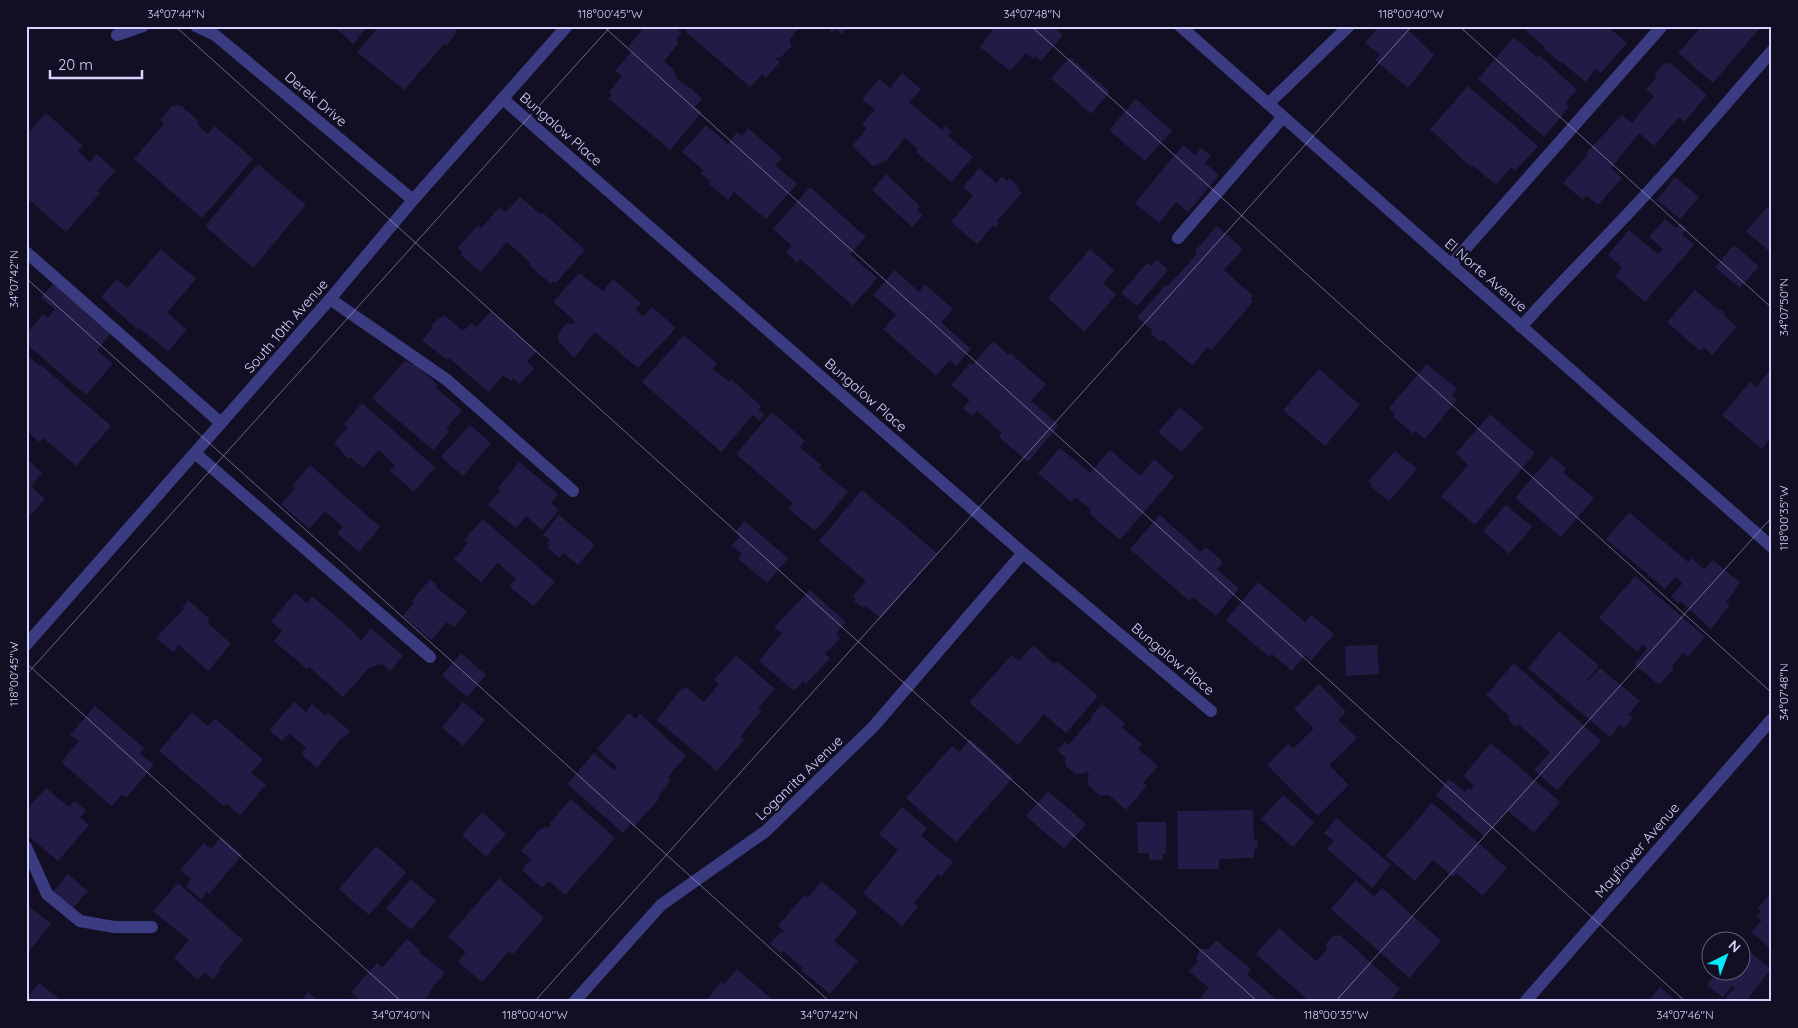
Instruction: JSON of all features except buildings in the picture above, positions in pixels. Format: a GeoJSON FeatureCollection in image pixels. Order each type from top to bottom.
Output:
{"type":"FeatureCollection","features":[{"type":"Feature","properties":{"kind":"street"},"geometry":{"type":"LineString","coordinates":[[117,35],[143,26]]}},
{"type":"Feature","properties":{"kind":"street","name":"Derek Drive"},"geometry":{"type":"LineString","coordinates":[[196,26],[215,35],[413,200]]}},
{"type":"Feature","properties":{"kind":"street","name":"South 10th Avenue"},"geometry":{"type":"LineString","coordinates":[[26,645],[567,26]]}},
{"type":"Feature","properties":{"kind":"street","name":"El Norte Avenue"},"geometry":{"type":"LineString","coordinates":[[1180,26],[1772,547]]}},
{"type":"Feature","properties":{"kind":"street"},"geometry":{"type":"LineString","coordinates":[[1268,104],[1349,26]]}},
{"type":"Feature","properties":{"kind":"street"},"geometry":{"type":"LineString","coordinates":[[1451,265],[1662,26]]}},
{"type":"Feature","properties":{"kind":"street"},"geometry":{"type":"LineString","coordinates":[[1521,327],[1638,203],[1772,51]]}},
{"type":"Feature","properties":{"kind":"street","name":"Bungalow Place"},"geometry":{"type":"LineString","coordinates":[[503,99],[1023,553],[1211,712]]}},
{"type":"Feature","properties":{"kind":"street"},"geometry":{"type":"LineString","coordinates":[[1178,238],[1283,117]]}},
{"type":"Feature","properties":{"kind":"street"},"geometry":{"type":"LineString","coordinates":[[26,252],[221,423]]}},
{"type":"Feature","properties":{"kind":"street"},"geometry":{"type":"LineString","coordinates":[[330,299],[447,380],[573,491]]}},
{"type":"Feature","properties":{"kind":"street"},"geometry":{"type":"LineString","coordinates":[[195,452],[430,657]]}},
{"type":"Feature","properties":{"kind":"street","name":"Loganrita Avenue"},"geometry":{"type":"LineString","coordinates":[[574,1002],[660,904],[766,831],[873,727],[1023,553]]}},
{"type":"Feature","properties":{"kind":"street","name":"Mayflower Avenue"},"geometry":{"type":"LineString","coordinates":[[1525,1002],[1772,719]]}},
{"type":"Feature","properties":{"kind":"street"},"geometry":{"type":"LineString","coordinates":[[26,847],[47,894],[80,922],[114,927],[152,927]]}}]}
